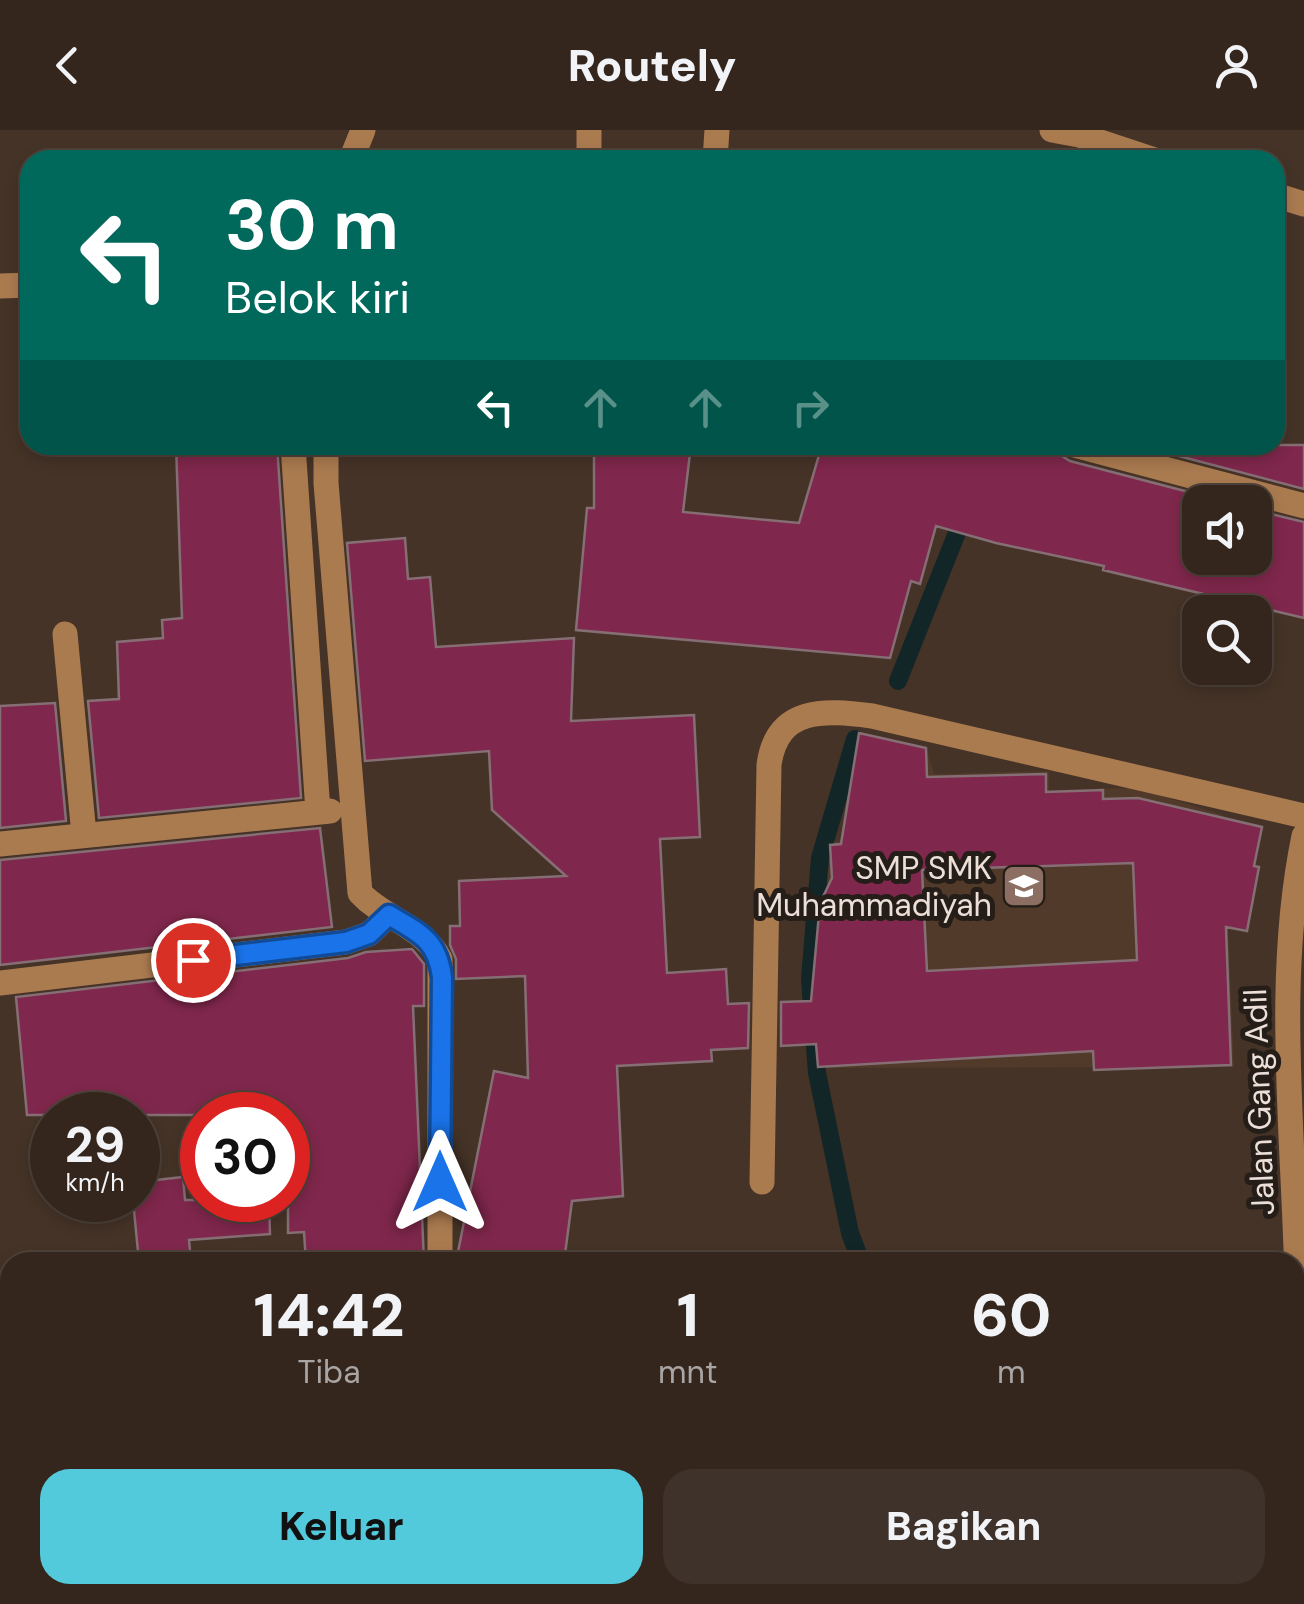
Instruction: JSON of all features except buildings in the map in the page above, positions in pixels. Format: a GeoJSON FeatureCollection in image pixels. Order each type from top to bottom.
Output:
{"type":"FeatureCollection","features":[{"type":"Feature","properties":{"kind":"street"},"geometry":{"type":"LineString","coordinates":[[1052,130],[1125,150]]}},
{"type":"Feature","properties":{"kind":"street"},"geometry":{"type":"LineString","coordinates":[[294,455],[318,812]]}},
{"type":"Feature","properties":{"kind":"street"},"geometry":{"type":"LineString","coordinates":[[326,455],[350,809],[360,893],[422,934],[440,959],[440,1252]]}},
{"type":"Feature","properties":{"kind":"street"},"geometry":{"type":"LineString","coordinates":[[1112,455],[1304,506]]}},
{"type":"Feature","properties":{"kind":"street"},"geometry":{"type":"LineString","coordinates":[[65,634],[84,835]]}},
{"type":"Feature","properties":{"kind":"street"},"geometry":{"type":"LineString","coordinates":[[762,1182],[769,765],[775,737],[790,722],[822,712],[872,716],[1304,816]]}},
{"type":"Feature","properties":{"kind":"street"},"geometry":{"type":"LineString","coordinates":[[0,844],[350,809]]}},
{"type":"Feature","properties":{"kind":"street","name":"Jalan Gang Adil"},"geometry":{"type":"LineString","coordinates":[[1296,1252],[1287,977],[1294,891],[1304,836]]}},
{"type":"Feature","properties":{"kind":"street"},"geometry":{"type":"LineString","coordinates":[[0,982],[346,942],[369,934],[389,915]]}},
{"type":"Feature","properties":{"kind":"shaded area","name":"SMP SMK Muhammadiyah"},"geometry":{"type":"Polygon","coordinates":[[[856,740],[926,746],[934,774],[1049,771],[1049,790],[1137,788],[1223,815],[1234,1067],[817,1068],[811,975],[827,843],[840,841],[856,740]]]}},
{"type":"Feature","properties":{"kind":"waterway"},"geometry":{"type":"LineString","coordinates":[[898,681],[966,510]]}},
{"type":"Feature","properties":{"kind":"waterway"},"geometry":{"type":"LineString","coordinates":[[855,739],[820,858],[810,979],[817,1073],[857,1252]]}},
{"type":"Feature","properties":{"kind":"place","name":"SMP SMK Muhammadiyah"},"geometry":{"type":"Point","coordinates":[1024,886]}},
{"type":"Feature","properties":{"kind":"route"},"geometry":{"type":"LineString","coordinates":[[193,960],[346,942],[369,934],[389,915],[422,934],[440,959],[442,977],[440,1182]]}}]}
